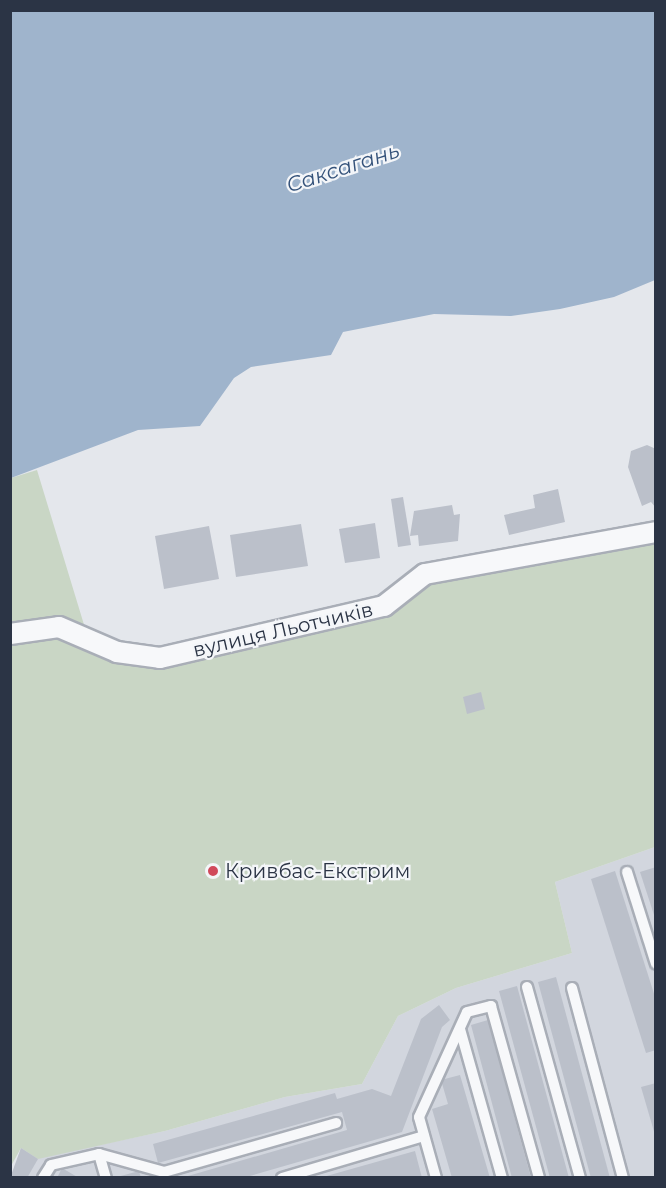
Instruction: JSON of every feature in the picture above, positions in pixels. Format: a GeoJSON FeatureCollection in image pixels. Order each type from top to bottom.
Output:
{"type":"FeatureCollection","features":[{"type":"Feature","properties":{"kind":"street","name":"вулиця Льотчиків"},"geometry":{"type":"LineString","coordinates":[[10,634],[59,627],[117,652],[160,658],[384,606],[425,574],[656,532]]}},
{"type":"Feature","properties":{"kind":"lane"},"geometry":{"type":"LineString","coordinates":[[627,872],[656,964]]}},
{"type":"Feature","properties":{"kind":"lane"},"geometry":{"type":"LineString","coordinates":[[527,987],[580,1178]]}},
{"type":"Feature","properties":{"kind":"lane"},"geometry":{"type":"LineString","coordinates":[[572,988],[623,1178]]}},
{"type":"Feature","properties":{"kind":"lane"},"geometry":{"type":"LineString","coordinates":[[436,1178],[418,1117],[467,1012],[491,1006],[539,1178]]}},
{"type":"Feature","properties":{"kind":"lane"},"geometry":{"type":"LineString","coordinates":[[460,1029],[502,1178]]}},
{"type":"Feature","properties":{"kind":"lane"},"geometry":{"type":"LineString","coordinates":[[43,1178],[51,1165],[99,1154],[164,1172],[336,1123]]}},
{"type":"Feature","properties":{"kind":"lane"},"geometry":{"type":"LineString","coordinates":[[282,1178],[424,1136]]}},
{"type":"Feature","properties":{"kind":"lane"},"geometry":{"type":"LineString","coordinates":[[99,1154],[106,1178]]}},
{"type":"Feature","properties":{"kind":"shaded area"},"geometry":{"type":"Polygon","coordinates":[[[655,847],[655,1177],[11,1178],[21,1148],[38,1158],[165,1131],[285,1097],[362,1084],[398,1016],[456,988],[572,953],[555,882],[655,847]]]}},
{"type":"Feature","properties":{"kind":"green space"},"geometry":{"type":"Polygon","coordinates":[[[37,470],[92,651],[117,663],[161,668],[386,617],[430,581],[655,542],[655,847],[555,882],[572,953],[456,988],[398,1016],[362,1084],[285,1097],[165,1131],[38,1159],[21,1148],[11,1166],[11,478],[37,470]]]}},
{"type":"Feature","properties":{"kind":"water","name":"Саксагань"},"geometry":{"type":"Polygon","coordinates":[[[11,10],[655,11],[655,280],[614,297],[560,309],[511,316],[434,314],[343,332],[331,355],[251,367],[234,378],[200,426],[138,430],[11,478],[11,10]]]}},
{"type":"Feature","properties":{"kind":"building"},"geometry":{"type":"Polygon","coordinates":[[[647,445],[656,449],[656,508],[651,502],[642,506],[628,467],[631,451],[647,445]]]}},
{"type":"Feature","properties":{"kind":"building"},"geometry":{"type":"Polygon","coordinates":[[[558,489],[565,522],[509,535],[504,515],[535,508],[533,495],[558,489]]]}},
{"type":"Feature","properties":{"kind":"building"},"geometry":{"type":"Polygon","coordinates":[[[403,497],[411,545],[398,547],[391,499],[403,497]]]}},
{"type":"Feature","properties":{"kind":"building"},"geometry":{"type":"Polygon","coordinates":[[[452,505],[454,515],[460,514],[458,541],[419,546],[418,535],[410,536],[414,511],[452,505]]]}},
{"type":"Feature","properties":{"kind":"building"},"geometry":{"type":"Polygon","coordinates":[[[375,523],[380,558],[345,563],[339,529],[375,523]]]}},
{"type":"Feature","properties":{"kind":"building"},"geometry":{"type":"Polygon","coordinates":[[[301,524],[308,566],[236,577],[230,535],[301,524]]]}},
{"type":"Feature","properties":{"kind":"building"},"geometry":{"type":"Polygon","coordinates":[[[209,526],[219,579],[164,589],[155,536],[209,526]]]}},
{"type":"Feature","properties":{"kind":"building"},"geometry":{"type":"Polygon","coordinates":[[[481,692],[485,709],[467,714],[463,697],[481,692]]]}},
{"type":"Feature","properties":{"kind":"building"},"geometry":{"type":"Polygon","coordinates":[[[656,867],[656,918],[655,918],[640,872],[656,867]]]}},
{"type":"Feature","properties":{"kind":"building"},"geometry":{"type":"Polygon","coordinates":[[[615,871],[656,1000],[656,1050],[646,1053],[591,879],[615,871]]]}},
{"type":"Feature","properties":{"kind":"building"},"geometry":{"type":"Polygon","coordinates":[[[556,977],[610,1178],[591,1178],[538,982],[556,977]]]}},
{"type":"Feature","properties":{"kind":"building"},"geometry":{"type":"Polygon","coordinates":[[[517,986],[569,1178],[550,1178],[499,991],[517,986]]]}},
{"type":"Feature","properties":{"kind":"building"},"geometry":{"type":"Polygon","coordinates":[[[439,1005],[450,1020],[442,1027],[402,1132],[243,1178],[181,1178],[347,1130],[342,1112],[158,1163],[153,1144],[335,1093],[337,1099],[372,1089],[391,1096],[421,1019],[439,1005]]]}},
{"type":"Feature","properties":{"kind":"building"},"geometry":{"type":"Polygon","coordinates":[[[488,1020],[531,1178],[512,1178],[471,1025],[488,1020]]]}},
{"type":"Feature","properties":{"kind":"building"},"geometry":{"type":"Polygon","coordinates":[[[460,1075],[490,1178],[452,1178],[432,1109],[448,1104],[441,1080],[460,1075]]]}},
{"type":"Feature","properties":{"kind":"building"},"geometry":{"type":"Polygon","coordinates":[[[656,1083],[656,1135],[655,1135],[641,1087],[656,1083]]]}},
{"type":"Feature","properties":{"kind":"building"},"geometry":{"type":"Polygon","coordinates":[[[21,1148],[38,1159],[27,1178],[10,1178],[21,1148]]]}},
{"type":"Feature","properties":{"kind":"building"},"geometry":{"type":"Polygon","coordinates":[[[415,1151],[422,1178],[323,1177],[415,1151]]]}},
{"type":"Feature","properties":{"kind":"building"},"geometry":{"type":"Polygon","coordinates":[[[62,1168],[79,1178],[57,1178],[62,1168]]]}},
{"type":"Feature","properties":{"kind":"building"},"geometry":{"type":"Polygon","coordinates":[[[139,1171],[141,1178],[117,1177],[139,1171]]]}},
{"type":"Feature","properties":{"kind":"place","name":"Кривбас-Екстрим"},"geometry":{"type":"Point","coordinates":[213,871]}}]}
